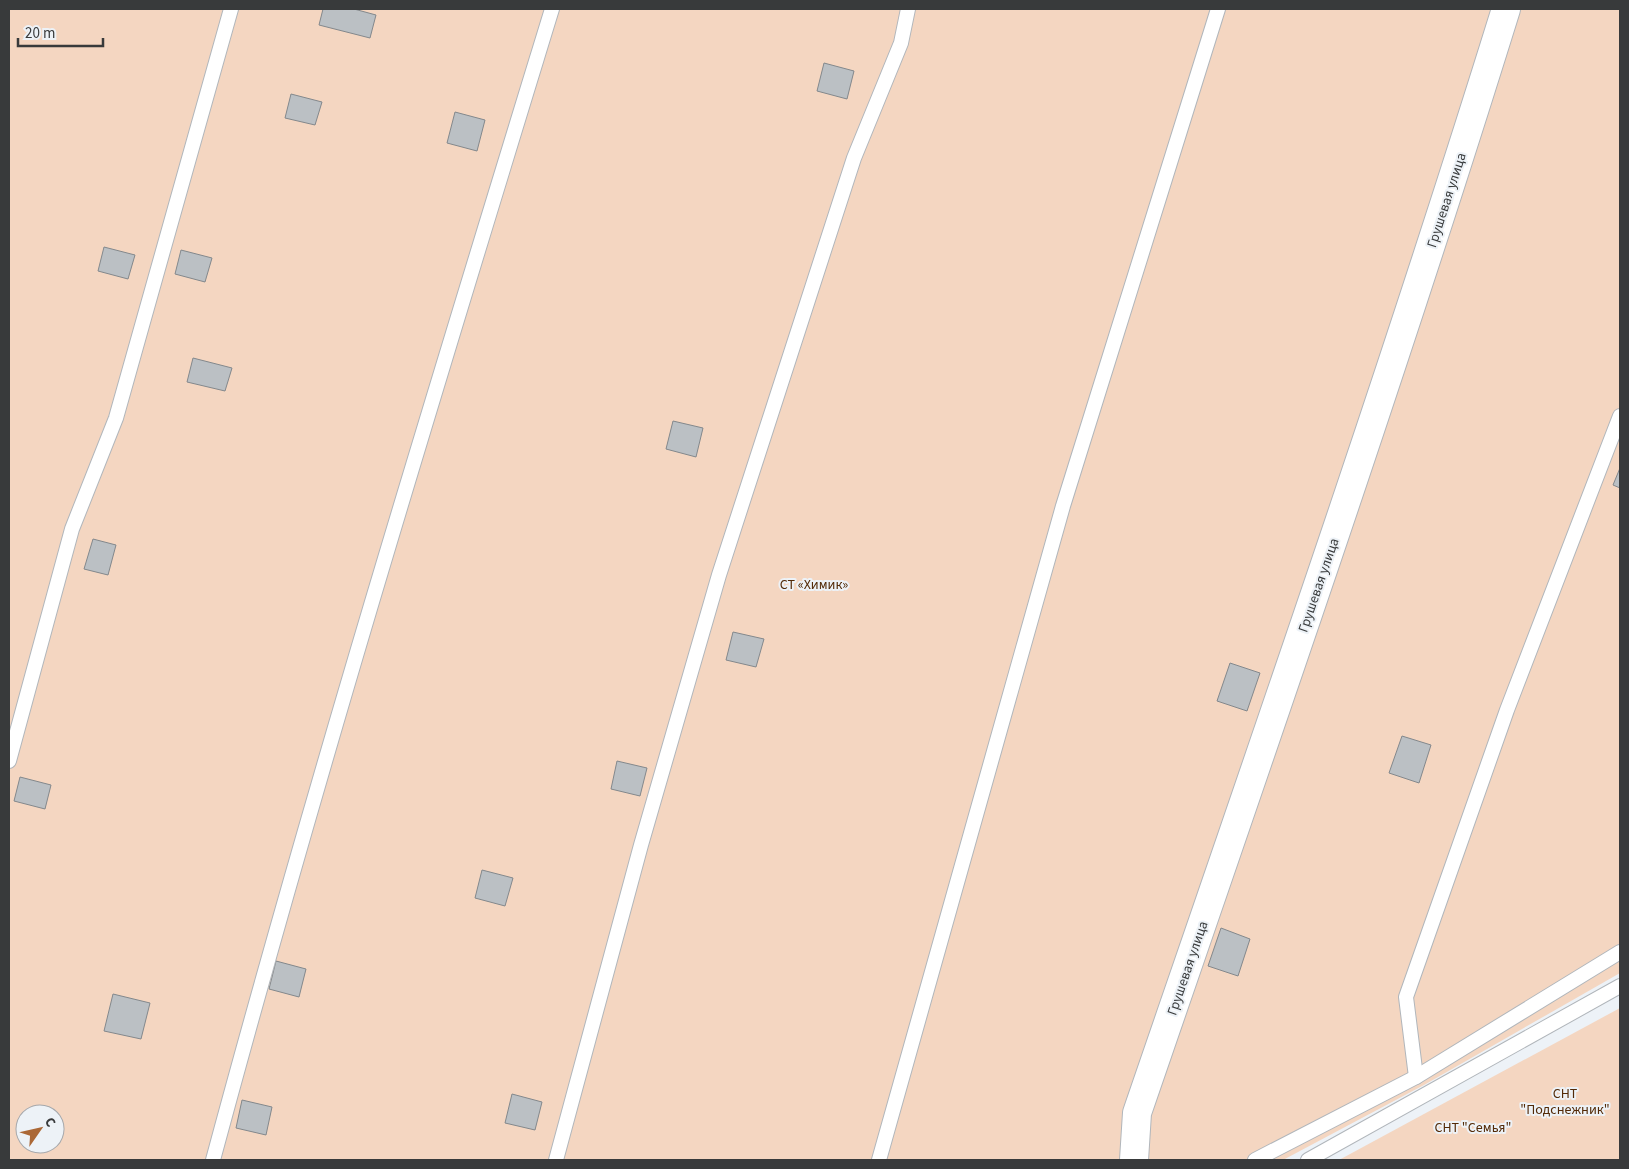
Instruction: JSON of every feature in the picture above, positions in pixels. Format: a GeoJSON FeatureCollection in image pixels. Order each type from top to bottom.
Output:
{"type":"FeatureCollection","features":[{"type":"Feature","properties":{"kind":"street","name":"Грушевая улица"},"geometry":{"type":"LineString","coordinates":[[1134,1160],[1137,1113],[1287,679],[1442,215],[1506,9]]}},
{"type":"Feature","properties":{"kind":"lane"},"geometry":{"type":"LineString","coordinates":[[9,761],[72,529],[116,418],[232,9]]}},
{"type":"Feature","properties":{"kind":"lane"},"geometry":{"type":"LineString","coordinates":[[213,1160],[274,935],[448,347],[552,9]]}},
{"type":"Feature","properties":{"kind":"lane"},"geometry":{"type":"LineString","coordinates":[[556,1160],[641,845],[720,575],[854,158],[901,43],[908,9]]}},
{"type":"Feature","properties":{"kind":"lane"},"geometry":{"type":"LineString","coordinates":[[879,1160],[1063,506],[1218,9]]}},
{"type":"Feature","properties":{"kind":"lane"},"geometry":{"type":"LineString","coordinates":[[1416,1077],[1406,997],[1507,710],[1620,416]]}},
{"type":"Feature","properties":{"kind":"lane"},"geometry":{"type":"LineString","coordinates":[[1255,1160],[1416,1077],[1620,952]]}},
{"type":"Feature","properties":{"kind":"lane"},"geometry":{"type":"LineString","coordinates":[[1308,1160],[1620,986]]}},
{"type":"Feature","properties":{"kind":"green space","name":"СТ «Химик»"},"geometry":{"type":"Polygon","coordinates":[[[9,9],[1620,9],[1620,973],[1424,1085],[1283,1160],[9,1160],[9,9]]]}},
{"type":"Feature","properties":{"kind":"green space","name":"СНТ \"Подснежник\""},"geometry":{"type":"Polygon","coordinates":[[[1620,1008],[1620,1160],[1339,1160],[1620,1008]]]}},
{"type":"Feature","properties":{"kind":"building"},"geometry":{"type":"Polygon","coordinates":[[[323,9],[354,9],[376,15],[370,38],[319,25],[323,9]]]}},
{"type":"Feature","properties":{"kind":"building"},"geometry":{"type":"Polygon","coordinates":[[[824,63],[854,71],[847,99],[817,91],[824,63]]]}},
{"type":"Feature","properties":{"kind":"building"},"geometry":{"type":"Polygon","coordinates":[[[291,94],[322,102],[315,125],[285,118],[291,94]]]}},
{"type":"Feature","properties":{"kind":"building"},"geometry":{"type":"Polygon","coordinates":[[[455,112],[485,120],[477,151],[447,143],[455,112]]]}},
{"type":"Feature","properties":{"kind":"building"},"geometry":{"type":"Polygon","coordinates":[[[104,247],[135,255],[128,279],[98,271],[104,247]]]}},
{"type":"Feature","properties":{"kind":"building"},"geometry":{"type":"Polygon","coordinates":[[[181,250],[212,258],[205,282],[175,274],[181,250]]]}},
{"type":"Feature","properties":{"kind":"building"},"geometry":{"type":"Polygon","coordinates":[[[193,358],[232,368],[225,391],[187,382],[193,358]]]}},
{"type":"Feature","properties":{"kind":"building"},"geometry":{"type":"Polygon","coordinates":[[[673,421],[703,428],[696,457],[666,449],[673,421]]]}},
{"type":"Feature","properties":{"kind":"building"},"geometry":{"type":"Polygon","coordinates":[[[1620,468],[1620,488],[1613,485],[1620,468]]]}},
{"type":"Feature","properties":{"kind":"building"},"geometry":{"type":"Polygon","coordinates":[[[93,539],[116,545],[108,575],[84,569],[93,539]]]}},
{"type":"Feature","properties":{"kind":"building"},"geometry":{"type":"Polygon","coordinates":[[[733,632],[764,639],[756,667],[726,660],[733,632]]]}},
{"type":"Feature","properties":{"kind":"building"},"geometry":{"type":"Polygon","coordinates":[[[1230,663],[1260,673],[1247,711],[1217,701],[1230,663]]]}},
{"type":"Feature","properties":{"kind":"building"},"geometry":{"type":"Polygon","coordinates":[[[1402,736],[1431,745],[1419,783],[1389,773],[1402,736]]]}},
{"type":"Feature","properties":{"kind":"building"},"geometry":{"type":"Polygon","coordinates":[[[617,761],[647,768],[640,796],[611,789],[617,761]]]}},
{"type":"Feature","properties":{"kind":"building"},"geometry":{"type":"Polygon","coordinates":[[[20,777],[51,785],[45,809],[14,801],[20,777]]]}},
{"type":"Feature","properties":{"kind":"building"},"geometry":{"type":"Polygon","coordinates":[[[482,870],[513,878],[505,906],[475,898],[482,870]]]}},
{"type":"Feature","properties":{"kind":"building"},"geometry":{"type":"Polygon","coordinates":[[[1221,928],[1250,939],[1238,976],[1208,966],[1221,928]]]}},
{"type":"Feature","properties":{"kind":"building"},"geometry":{"type":"Polygon","coordinates":[[[276,961],[306,969],[299,997],[269,989],[276,961]]]}},
{"type":"Feature","properties":{"kind":"building"},"geometry":{"type":"Polygon","coordinates":[[[113,994],[150,1003],[141,1039],[104,1031],[113,994]]]}},
{"type":"Feature","properties":{"kind":"building"},"geometry":{"type":"Polygon","coordinates":[[[512,1094],[542,1102],[535,1130],[505,1123],[512,1094]]]}},
{"type":"Feature","properties":{"kind":"building"},"geometry":{"type":"Polygon","coordinates":[[[242,1100],[272,1107],[266,1135],[236,1128],[242,1100]]]}},
{"type":"Feature","properties":{"kind":"park label","name":"СНТ \"Семья\""},"geometry":{"type":"Point","coordinates":[1473,1127]}}]}
